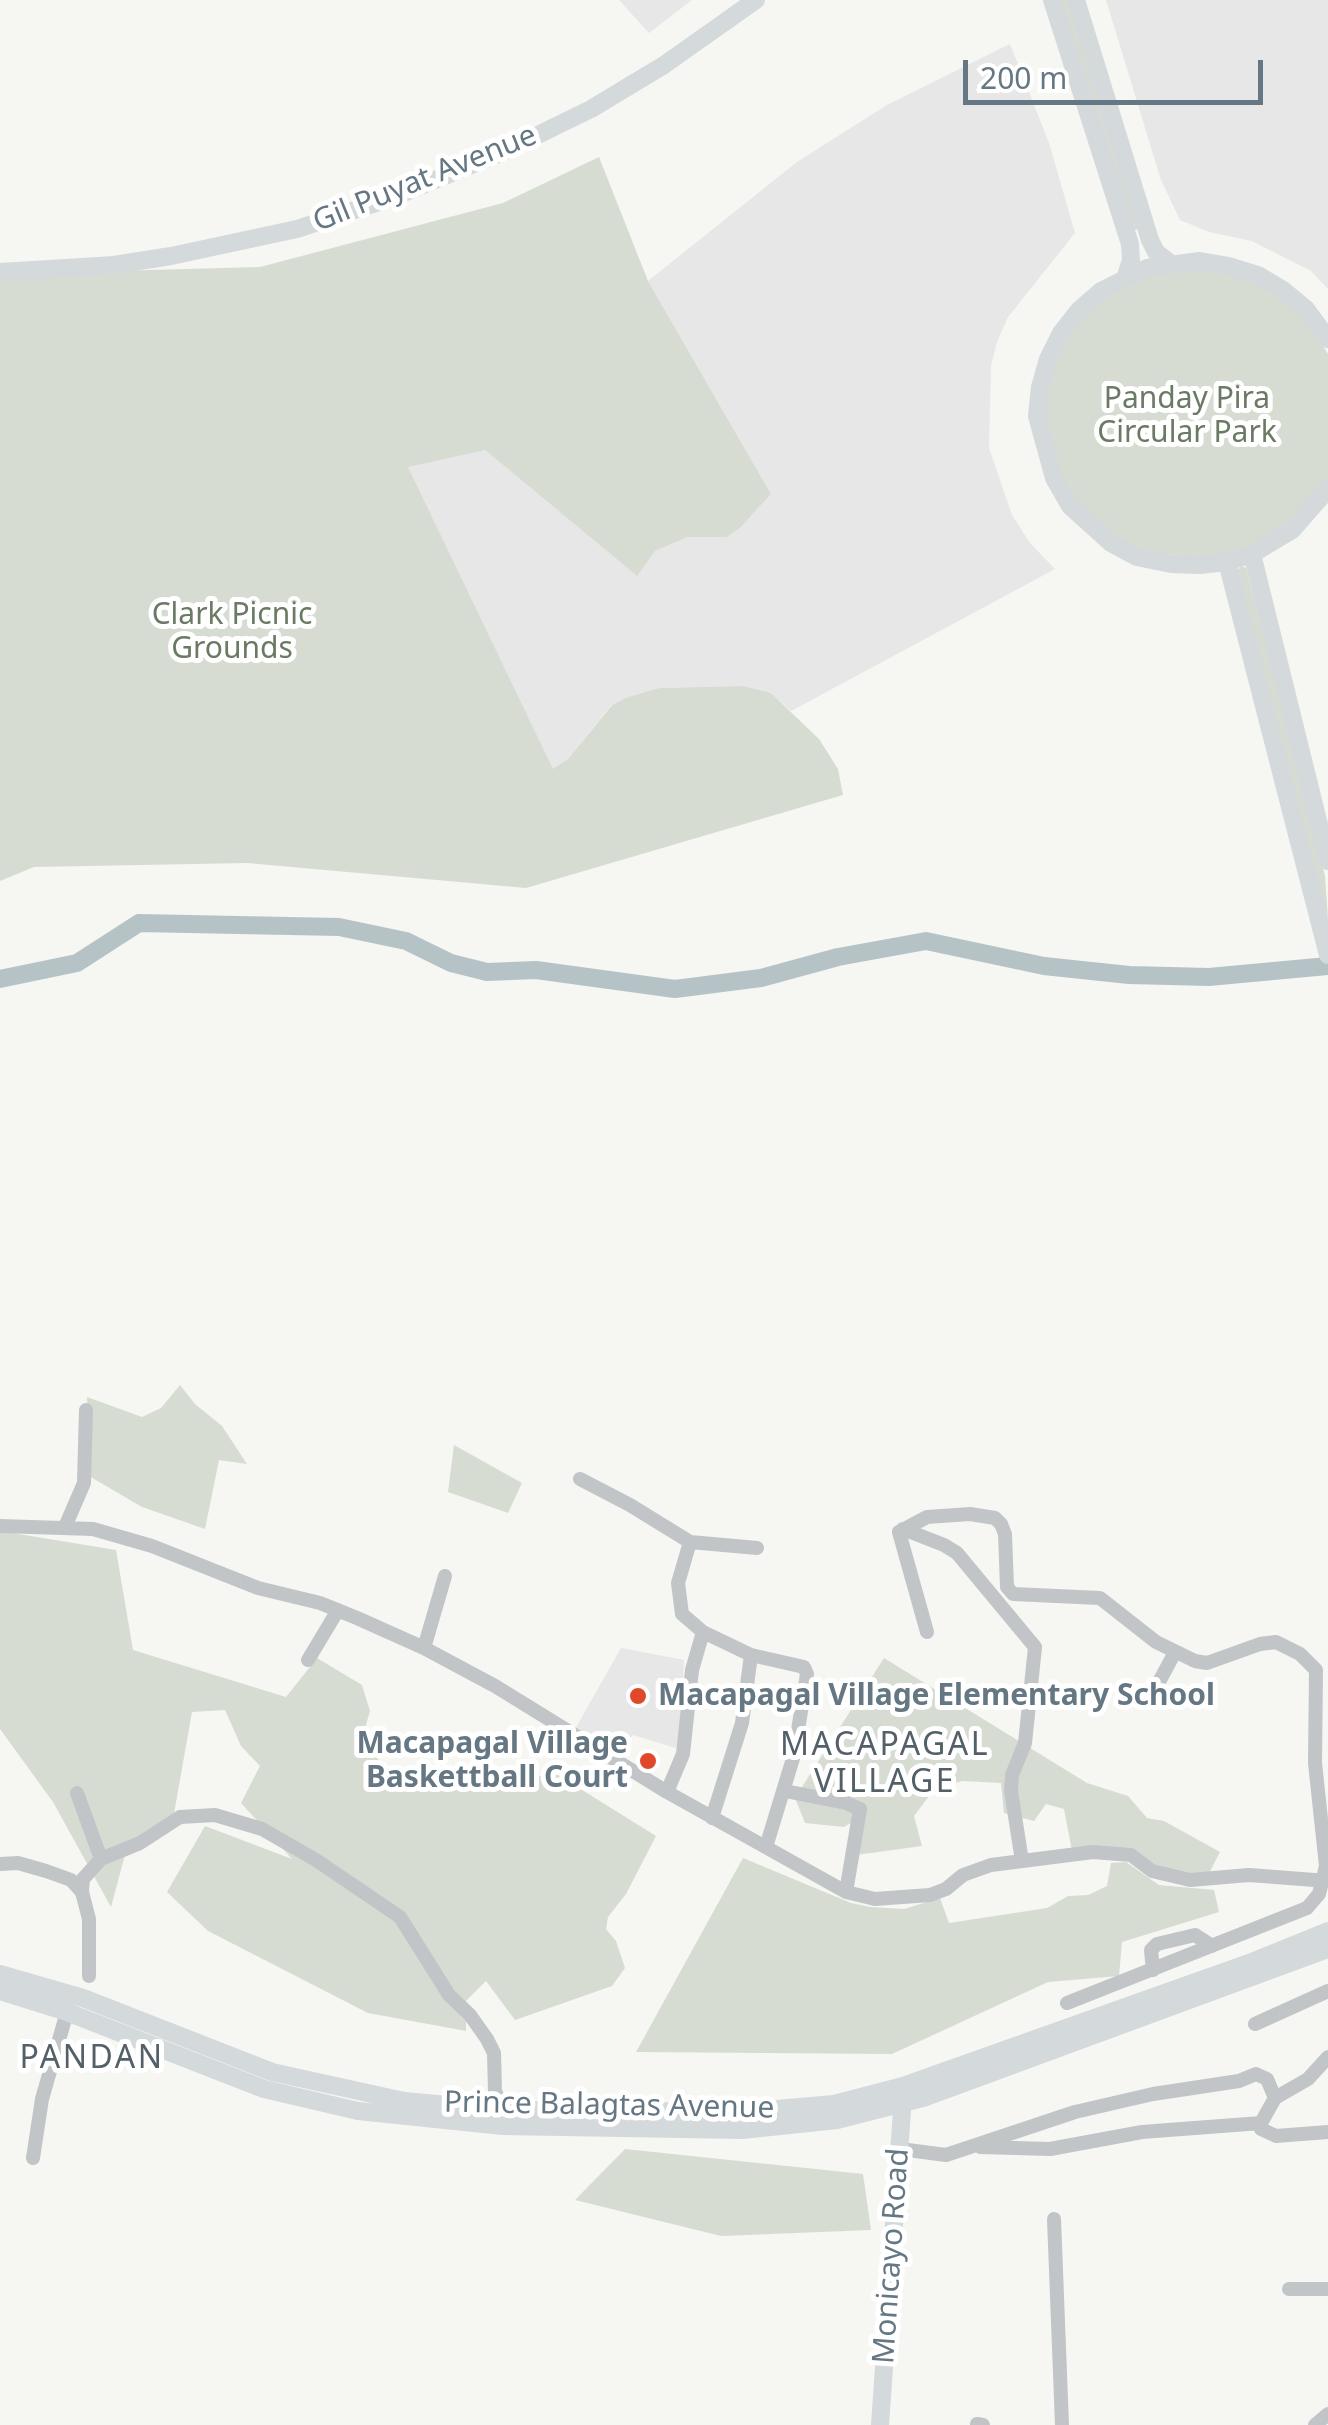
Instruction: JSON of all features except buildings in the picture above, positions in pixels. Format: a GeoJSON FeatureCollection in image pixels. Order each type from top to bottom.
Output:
{"type":"FeatureCollection","features":[{"type":"Feature","properties":{"kind":"main road","name":"Gil Puyat Avenue"},"geometry":{"type":"LineString","coordinates":[[0,272],[114,265],[172,256],[310,226],[394,198],[592,109],[664,65],[756,0]]}},
{"type":"Feature","properties":{"kind":"main road"},"geometry":{"type":"LineString","coordinates":[[1052,0],[1130,244],[1132,260],[1126,276]]}},
{"type":"Feature","properties":{"kind":"main road"},"geometry":{"type":"LineString","coordinates":[[1076,0],[1153,247],[1170,263]]}},
{"type":"Feature","properties":{"kind":"main road"},"geometry":{"type":"LineString","coordinates":[[1327,493],[1292,530],[1252,554],[1227,562],[1170,564],[1138,557],[1111,543],[1070,506],[1043,448],[1037,416],[1048,359],[1079,310],[1126,276],[1170,263],[1200,261],[1258,275],[1306,310],[1328,339]]}},
{"type":"Feature","properties":{"kind":"main road"},"geometry":{"type":"LineString","coordinates":[[1252,554],[1328,861]]}},
{"type":"Feature","properties":{"kind":"main road"},"geometry":{"type":"LineString","coordinates":[[1227,562],[1328,955]]}},
{"type":"Feature","properties":{"kind":"main road","name":"Prince Balagtas Avenue"},"geometry":{"type":"LineString","coordinates":[[0,1991],[67,2012],[264,2088],[402,2118],[503,2126],[742,2130],[837,2120],[1328,1931]]}},
{"type":"Feature","properties":{"kind":"main road","name":"Prince Balagtas Avenue"},"geometry":{"type":"LineString","coordinates":[[0,1974],[83,1998],[272,2072],[404,2101],[503,2110],[666,2113],[787,2110],[903,2095],[1015,2066],[1328,1950]]}},
{"type":"Feature","properties":{"kind":"main road","name":"Monicayo Road"},"geometry":{"type":"LineString","coordinates":[[880,2425],[903,2095]]}},
{"type":"Feature","properties":{"kind":"street"},"geometry":{"type":"LineString","coordinates":[[65,1526],[84,1483],[86,1410]]}},
{"type":"Feature","properties":{"kind":"street"},"geometry":{"type":"LineString","coordinates":[[580,1479],[690,1542],[757,1548]]}},
{"type":"Feature","properties":{"kind":"street"},"geometry":{"type":"LineString","coordinates":[[927,1632],[899,1536],[902,1528],[927,1517],[970,1514],[995,1518],[1004,1534],[1006,1588],[1013,1594],[1100,1598],[1174,1654],[1207,1662],[1276,1642],[1300,1654],[1316,1670],[1316,1763],[1326,1866],[1326,1881],[1319,1894],[1307,1908],[1067,2003]]}},
{"type":"Feature","properties":{"kind":"street"},"geometry":{"type":"LineString","coordinates":[[0,1526],[93,1529],[152,1546],[258,1588],[338,1610],[424,1648],[546,1716],[667,1792],[846,1892],[875,1899],[930,1896],[963,1875],[992,1865],[1092,1852],[1123,1853],[1170,1878],[1204,1880],[1248,1875],[1326,1881]]}},
{"type":"Feature","properties":{"kind":"street"},"geometry":{"type":"LineString","coordinates":[[902,1528],[957,1554],[1035,1648],[1026,1743],[1012,1776],[1011,1791],[1022,1861]]}},
{"type":"Feature","properties":{"kind":"street"},"geometry":{"type":"LineString","coordinates":[[690,1542],[681,1566],[678,1601],[682,1614],[703,1632],[751,1655],[807,1669],[785,1791],[766,1847]]}},
{"type":"Feature","properties":{"kind":"street"},"geometry":{"type":"LineString","coordinates":[[424,1648],[446,1576]]}},
{"type":"Feature","properties":{"kind":"street"},"geometry":{"type":"LineString","coordinates":[[308,1660],[338,1610]]}},
{"type":"Feature","properties":{"kind":"street"},"geometry":{"type":"LineString","coordinates":[[667,1792],[683,1754],[692,1670],[703,1632]]}},
{"type":"Feature","properties":{"kind":"street"},"geometry":{"type":"LineString","coordinates":[[1152,1695],[1174,1654]]}},
{"type":"Feature","properties":{"kind":"street"},"geometry":{"type":"LineString","coordinates":[[712,1818],[742,1723],[751,1655]]}},
{"type":"Feature","properties":{"kind":"street"},"geometry":{"type":"LineString","coordinates":[[785,1791],[860,1809],[846,1892]]}},
{"type":"Feature","properties":{"kind":"street"},"geometry":{"type":"LineString","coordinates":[[77,1793],[101,1860]]}},
{"type":"Feature","properties":{"kind":"street"},"geometry":{"type":"LineString","coordinates":[[89,1976],[89,1919],[82,1892],[83,1878],[101,1860],[140,1843],[180,1817],[215,1815],[262,1830],[316,1860],[400,1917],[450,1995],[487,2039],[494,2053],[494,2082],[503,2110]]}},
{"type":"Feature","properties":{"kind":"street"},"geometry":{"type":"LineString","coordinates":[[0,1864],[46,1871],[70,1880],[82,1892]]}},
{"type":"Feature","properties":{"kind":"street"},"geometry":{"type":"LineString","coordinates":[[1153,1970],[1151,1950],[1157,1944],[1195,1935],[1212,1946]]}},
{"type":"Feature","properties":{"kind":"street"},"geometry":{"type":"LineString","coordinates":[[1255,2024],[1328,1991]]}},
{"type":"Feature","properties":{"kind":"street"},"geometry":{"type":"LineString","coordinates":[[32,2158],[42,2098],[67,2012]]}},
{"type":"Feature","properties":{"kind":"street"},"geometry":{"type":"LineString","coordinates":[[1328,2057],[1308,2080],[1275,2098],[1261,2123],[1270,2136],[1328,2132]]}},
{"type":"Feature","properties":{"kind":"street"},"geometry":{"type":"LineString","coordinates":[[900,2148],[946,2155],[1075,2112],[1256,2074],[1266,2079],[1275,2098]]}},
{"type":"Feature","properties":{"kind":"street"},"geometry":{"type":"LineString","coordinates":[[974,2146],[1050,2149],[1142,2132],[1261,2123]]}},
{"type":"Feature","properties":{"kind":"street"},"geometry":{"type":"LineString","coordinates":[[1054,2219],[1062,2425]]}},
{"type":"Feature","properties":{"kind":"street"},"geometry":{"type":"LineString","coordinates":[[1289,2289],[1328,2289]]}},
{"type":"Feature","properties":{"kind":"street"},"geometry":{"type":"LineString","coordinates":[[1315,2425],[1328,2414]]}},
{"type":"Feature","properties":{"kind":"shaded area"},"geometry":{"type":"Polygon","coordinates":[[[619,0],[692,0],[649,33],[619,0]]]}},
{"type":"Feature","properties":{"kind":"shaded area"},"geometry":{"type":"Polygon","coordinates":[[[1106,0],[1328,0],[1328,289],[1311,271],[1252,241],[1209,232],[1180,220],[1161,180],[1106,0]]]}},
{"type":"Feature","properties":{"kind":"shaded area"},"geometry":{"type":"Polygon","coordinates":[[[1010,44],[1049,143],[1075,233],[1008,317],[997,342],[991,366],[989,448],[1012,515],[1030,543],[1055,569],[791,711],[771,693],[744,686],[659,688],[611,705],[568,759],[553,770],[407,466],[485,450],[636,575],[655,551],[688,537],[727,537],[740,528],[771,494],[648,281],[797,162],[887,105],[1010,44]]]}},
{"type":"Feature","properties":{"kind":"shaded area","name":"Macapagal Village Elementary School"},"geometry":{"type":"Polygon","coordinates":[[[621,1648],[684,1660],[679,1749],[633,1735],[615,1752],[574,1731],[621,1648]]]}},
{"type":"Feature","properties":{"kind":"green space"},"geometry":{"type":"Polygon","coordinates":[[[1058,0],[1069,0],[1141,228],[1132,231],[1058,0]]]}},
{"type":"Feature","properties":{"kind":"green space","name":"Clark Picnic Grounds"},"geometry":{"type":"Polygon","coordinates":[[[599,157],[648,281],[771,494],[727,537],[688,537],[655,551],[637,576],[485,450],[408,467],[553,769],[568,759],[612,705],[626,698],[659,688],[744,686],[771,693],[819,739],[838,769],[843,795],[526,888],[247,863],[34,867],[0,881],[0,274],[260,267],[503,203],[599,157]]]}},
{"type":"Feature","properties":{"kind":"green space","name":"Panday Pira Circular Park"},"geometry":{"type":"Polygon","coordinates":[[[1202,267],[1239,274],[1272,290],[1302,313],[1328,354],[1325,487],[1277,534],[1237,552],[1204,559],[1131,550],[1074,503],[1056,470],[1046,434],[1046,397],[1055,361],[1073,328],[1098,301],[1129,281],[1165,270],[1202,267]]]}},
{"type":"Feature","properties":{"kind":"green space"},"geometry":{"type":"Polygon","coordinates":[[[1246,568],[1325,876],[1328,918],[1314,881],[1237,570],[1246,568]]]}},
{"type":"Feature","properties":{"kind":"green space"},"geometry":{"type":"Polygon","coordinates":[[[180,1385],[195,1404],[222,1426],[247,1464],[219,1460],[205,1529],[142,1507],[89,1476],[87,1397],[142,1417],[161,1408],[180,1385]]]}},
{"type":"Feature","properties":{"kind":"green space"},"geometry":{"type":"Polygon","coordinates":[[[454,1445],[522,1483],[508,1513],[448,1492],[454,1445]]]}},
{"type":"Feature","properties":{"kind":"green space"},"geometry":{"type":"Polygon","coordinates":[[[0,1531],[116,1550],[133,1650],[286,1697],[317,1658],[362,1685],[370,1711],[361,1742],[411,1792],[558,1775],[656,1836],[626,1894],[608,1917],[606,1929],[616,1941],[625,1968],[612,1986],[515,2020],[486,1981],[466,2001],[466,2031],[368,2013],[208,1931],[167,1892],[205,1826],[292,1859],[241,1803],[260,1766],[241,1746],[225,1710],[192,1712],[172,1825],[125,1855],[111,1907],[53,1802],[0,1729],[0,1531]]]}},
{"type":"Feature","properties":{"kind":"green space"},"geometry":{"type":"Polygon","coordinates":[[[884,1658],[1087,1783],[1128,1796],[1147,1818],[1164,1821],[1220,1852],[1206,1879],[1133,1859],[1073,1856],[1064,1809],[1046,1804],[1034,1821],[1004,1813],[1001,1783],[963,1781],[936,1787],[914,1816],[922,1846],[856,1855],[862,1816],[844,1827],[805,1823],[795,1798],[884,1658]]]}},
{"type":"Feature","properties":{"kind":"green space"},"geometry":{"type":"Polygon","coordinates":[[[743,1858],[851,1903],[870,1907],[904,1909],[940,1898],[949,1923],[1047,1908],[1068,1896],[1088,1895],[1107,1886],[1111,1863],[1126,1862],[1159,1885],[1214,1890],[1219,1912],[1122,1942],[1119,1976],[1048,1982],[892,2054],[636,2052],[743,1858]]]}},
{"type":"Feature","properties":{"kind":"green space"},"geometry":{"type":"Polygon","coordinates":[[[625,2149],[863,2174],[871,2230],[721,2236],[575,2200],[625,2149]]]}},
{"type":"Feature","properties":{"kind":"waterway"},"geometry":{"type":"LineString","coordinates":[[0,979],[77,963],[139,923],[339,927],[406,941],[451,963],[487,972],[536,970],[675,989],[761,978],[838,957],[926,941],[1044,966],[1129,975],[1209,977],[1328,966]]}},
{"type":"Feature","properties":{"kind":"place","name":"Macapagal Village Elementary School"},"geometry":{"type":"Point","coordinates":[638,1696]}},
{"type":"Feature","properties":{"kind":"place","name":"Macapagal Village Baskettball Court"},"geometry":{"type":"Point","coordinates":[648,1761]}},
{"type":"Feature","properties":{"kind":"district","name":"MACAPAGAL VILLAGE"},"geometry":{"type":"Point","coordinates":[885,1764]}},
{"type":"Feature","properties":{"kind":"district","name":"PANDAN"},"geometry":{"type":"Point","coordinates":[92,2059]}}]}
